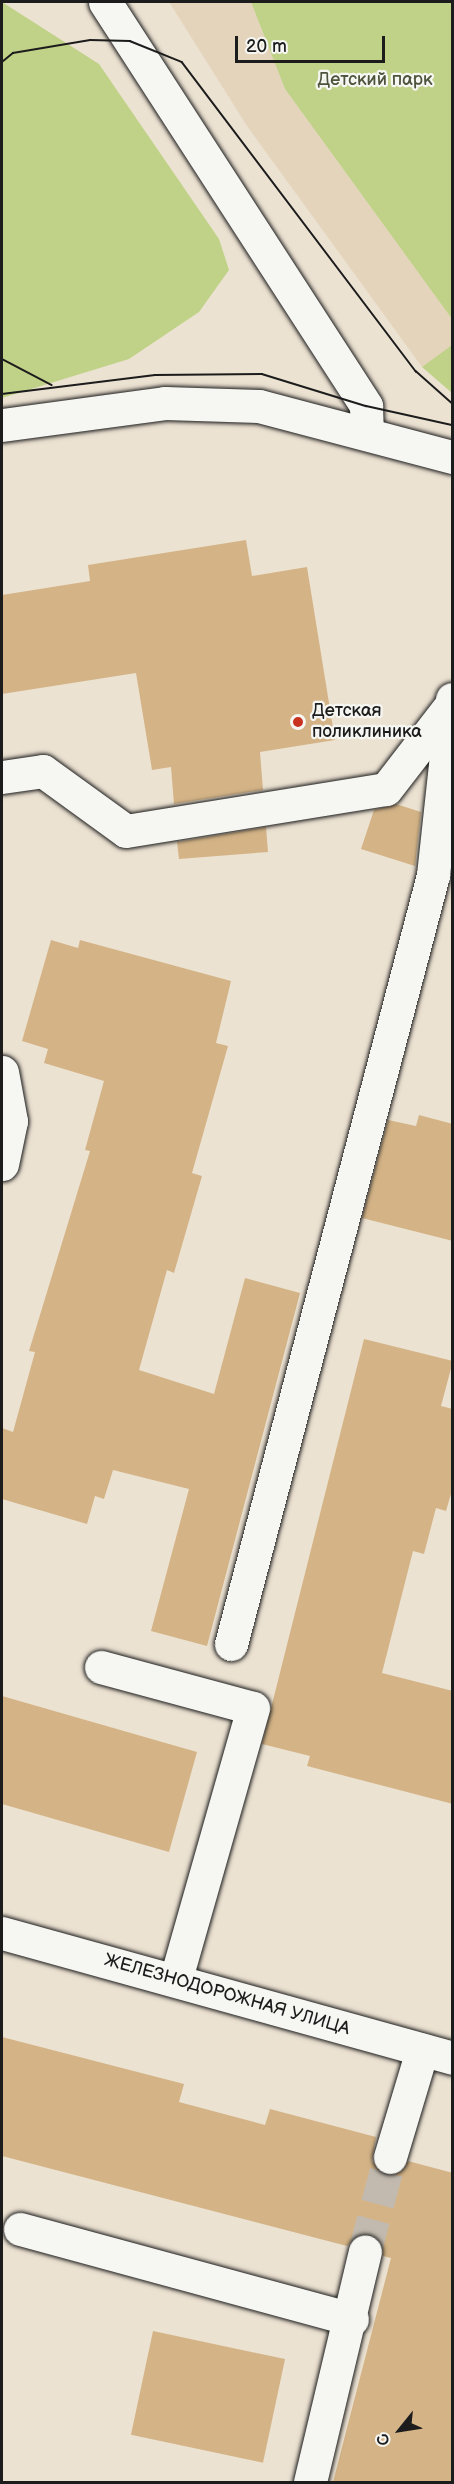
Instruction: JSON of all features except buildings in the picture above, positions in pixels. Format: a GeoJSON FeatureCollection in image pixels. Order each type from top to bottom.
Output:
{"type":"FeatureCollection","features":[{"type":"Feature","properties":{"kind":"main road"},"geometry":{"type":"LineString","coordinates":[[105,2],[366,406],[368,433]]}},
{"type":"Feature","properties":{"kind":"main road"},"geometry":{"type":"LineString","coordinates":[[2,425],[165,403],[259,406],[453,457]]}},
{"type":"Feature","properties":{"kind":"main road"},"geometry":{"type":"LineString","coordinates":[[2,777],[43,771],[126,831],[386,789],[452,702]]}},
{"type":"Feature","properties":{"kind":"main road"},"geometry":{"type":"LineString","coordinates":[[231,1644],[433,875],[452,702]]}},
{"type":"Feature","properties":{"kind":"main road"},"geometry":{"type":"LineString","coordinates":[[2,1072],[6,1121],[2,1164]]}},
{"type":"Feature","properties":{"kind":"main road"},"geometry":{"type":"LineString","coordinates":[[101,1667],[253,1708],[176,1979]]}},
{"type":"Feature","properties":{"kind":"main road","name":"ЖЕЛЕЗНОДОРОЖНАЯ УЛИЦА"},"geometry":{"type":"LineString","coordinates":[[2,1932],[437,2054]]}},
{"type":"Feature","properties":{"kind":"main road"},"geometry":{"type":"LineString","coordinates":[[390,2157],[437,2054]]}},
{"type":"Feature","properties":{"kind":"main road"},"geometry":{"type":"LineString","coordinates":[[20,2229],[352,2319]]}},
{"type":"Feature","properties":{"kind":"main road"},"geometry":{"type":"LineString","coordinates":[[310,2482],[352,2319],[366,2251]]}},
{"type":"Feature","properties":{"kind":"shaded area"},"geometry":{"type":"Polygon","coordinates":[[[169,2],[251,2],[285,89],[452,319],[452,345],[438,358],[422,367],[247,126],[169,2]]]}},
{"type":"Feature","properties":{"kind":"green space"},"geometry":{"type":"Polygon","coordinates":[[[2,2],[99,64],[219,239],[229,270],[199,312],[129,359],[2,398],[2,2]]]}},
{"type":"Feature","properties":{"kind":"green space","name":"Детский парк"},"geometry":{"type":"Polygon","coordinates":[[[251,2],[452,2],[452,319],[285,89],[251,2]]]}},
{"type":"Feature","properties":{"kind":"green space"},"geometry":{"type":"Polygon","coordinates":[[[452,345],[452,393],[422,367],[452,345]]]}},
{"type":"Feature","properties":{"kind":"tunnel"},"geometry":{"type":"LineString","coordinates":[[365,2251],[390,2157]]}},
{"type":"Feature","properties":{"kind":"tram line"},"geometry":{"type":"LineString","coordinates":[[2,62],[13,53],[90,40],[130,41],[182,62],[416,371],[452,403]]}},
{"type":"Feature","properties":{"kind":"tram line"},"geometry":{"type":"LineString","coordinates":[[2,359],[52,385]]}},
{"type":"Feature","properties":{"kind":"tram line"},"geometry":{"type":"LineString","coordinates":[[2,394],[155,375],[262,374],[366,406],[452,425]]}},
{"type":"Feature","properties":{"kind":"place","name":"Детская поликлиника"},"geometry":{"type":"Point","coordinates":[298,722]}}]}
